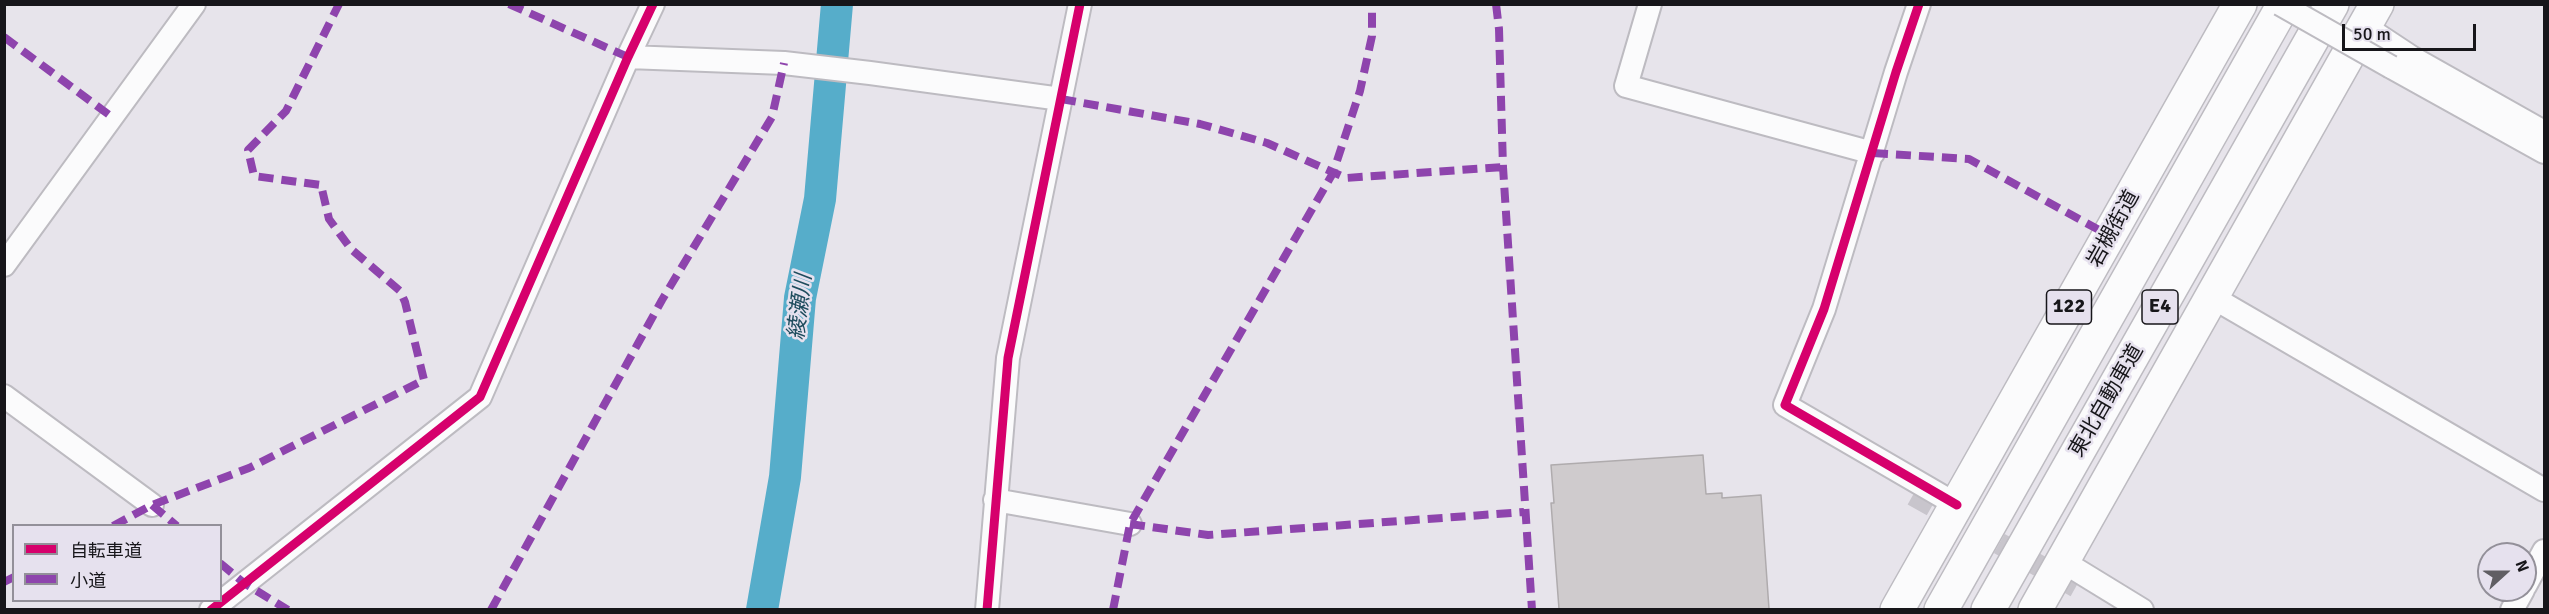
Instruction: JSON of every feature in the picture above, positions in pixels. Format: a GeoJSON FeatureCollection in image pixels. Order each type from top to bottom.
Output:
{"type":"FeatureCollection","features":[{"type":"Feature","properties":{"kind":"highway","name":"岩槻街道"},"geometry":{"type":"LineString","coordinates":[[1897,609],[2240,4]]}},
{"type":"Feature","properties":{"kind":"highway","name":"東北自動車道"},"geometry":{"type":"LineString","coordinates":[[1941,609],[2284,4]]}},
{"type":"Feature","properties":{"kind":"highway","name":"東北自動車道"},"geometry":{"type":"LineString","coordinates":[[1988,609],[2332,4]]}},
{"type":"Feature","properties":{"kind":"highway"},"geometry":{"type":"LineString","coordinates":[[2035,609],[2370,15]]}},
{"type":"Feature","properties":{"kind":"street"},"geometry":{"type":"LineString","coordinates":[[4,265],[194,4]]}},
{"type":"Feature","properties":{"kind":"street"},"geometry":{"type":"LineString","coordinates":[[222,600],[480,397],[653,4]]}},
{"type":"Feature","properties":{"kind":"street"},"geometry":{"type":"LineString","coordinates":[[987,609],[1008,358],[1080,4]]}},
{"type":"Feature","properties":{"kind":"street"},"geometry":{"type":"LineString","coordinates":[[1650,4],[1626,86],[1873,153]]}},
{"type":"Feature","properties":{"kind":"street"},"geometry":{"type":"LineString","coordinates":[[1913,495],[1780,417],[1824,309],[1919,4]]}},
{"type":"Feature","properties":{"kind":"street"},"geometry":{"type":"LineString","coordinates":[[2280,4],[2544,152]]}},
{"type":"Feature","properties":{"kind":"street"},"geometry":{"type":"LineString","coordinates":[[2370,15],[2411,57],[2544,132]]}},
{"type":"Feature","properties":{"kind":"street"},"geometry":{"type":"LineString","coordinates":[[628,57],[784,63],[1061,99]]}},
{"type":"Feature","properties":{"kind":"street"},"geometry":{"type":"LineString","coordinates":[[2212,297],[2544,490]]}},
{"type":"Feature","properties":{"kind":"street"},"geometry":{"type":"LineString","coordinates":[[4,396],[152,505]]}},
{"type":"Feature","properties":{"kind":"street"},"geometry":{"type":"LineString","coordinates":[[1785,405],[1957,505]]}},
{"type":"Feature","properties":{"kind":"street"},"geometry":{"type":"LineString","coordinates":[[995,500],[1130,524]]}},
{"type":"Feature","properties":{"kind":"street"},"geometry":{"type":"LineString","coordinates":[[2062,561],[2142,609]]}},
{"type":"Feature","properties":{"kind":"street"},"geometry":{"type":"LineString","coordinates":[[2082,590],[2115,609]]}},
{"type":"Feature","properties":{"kind":"building"},"geometry":{"type":"Polygon","coordinates":[[[1703,455],[1706,494],[1722,493],[1722,498],[1761,495],[1769,609],[1559,609],[1551,503],[1554,503],[1551,465],[1703,455]]]}},
{"type":"Feature","properties":{"kind":"waterway","name":"綾瀬川"},"geometry":{"type":"LineString","coordinates":[[762,610],[785,477],[800,298],[820,199],[837,4]]}},
{"type":"Feature","properties":{"kind":"tunnel"},"geometry":{"type":"LineString","coordinates":[[1913,495],[2082,590]]}},
{"type":"Feature","properties":{"kind":"marked path"},"geometry":{"type":"LineString","coordinates":[[117,524],[152,505],[249,468],[424,380],[405,302],[400,291],[351,249],[329,219],[321,185],[254,176],[248,150],[286,111],[339,4]]}},
{"type":"Feature","properties":{"kind":"marked path"},"geometry":{"type":"LineString","coordinates":[[509,4],[628,57]]}},
{"type":"Feature","properties":{"kind":"marked path"},"geometry":{"type":"LineString","coordinates":[[1113,610],[1130,524],[1333,173],[1360,91],[1372,36],[1372,4]]}},
{"type":"Feature","properties":{"kind":"marked path"},"geometry":{"type":"LineString","coordinates":[[1496,4],[1499,29],[1503,167],[1532,610]]}},
{"type":"Feature","properties":{"kind":"marked path"},"geometry":{"type":"LineString","coordinates":[[4,37],[112,117]]}},
{"type":"Feature","properties":{"kind":"marked path"},"geometry":{"type":"LineString","coordinates":[[491,610],[662,300],[772,117],[784,63]]}},
{"type":"Feature","properties":{"kind":"marked path"},"geometry":{"type":"LineString","coordinates":[[1061,99],[1200,124],[1267,143],[1346,178],[1503,167]]}},
{"type":"Feature","properties":{"kind":"marked path"},"geometry":{"type":"LineString","coordinates":[[1873,153],[1969,159],[2110,236]]}},
{"type":"Feature","properties":{"kind":"marked path"},"geometry":{"type":"LineString","coordinates":[[152,505],[175,524]]}},
{"type":"Feature","properties":{"kind":"marked path"},"geometry":{"type":"LineString","coordinates":[[1130,524],[1208,535],[1524,512]]}},
{"type":"Feature","properties":{"kind":"marked path"},"geometry":{"type":"LineString","coordinates":[[222,565],[244,583],[288,610]]}},
{"type":"Feature","properties":{"kind":"marked path"},"geometry":{"type":"LineString","coordinates":[[4,582],[12,578]]}},
{"type":"Feature","properties":{"kind":"cycle path"},"geometry":{"type":"LineString","coordinates":[[222,601],[480,397],[653,4]]}},
{"type":"Feature","properties":{"kind":"cycle path"},"geometry":{"type":"LineString","coordinates":[[987,610],[1008,358],[1080,4]]}},
{"type":"Feature","properties":{"kind":"cycle path"},"geometry":{"type":"LineString","coordinates":[[1919,4],[1824,309],[1785,405],[1957,505]]}},
{"type":"Feature","properties":{"kind":"cycle path"},"geometry":{"type":"LineString","coordinates":[[211,610],[221,602]]}}]}
